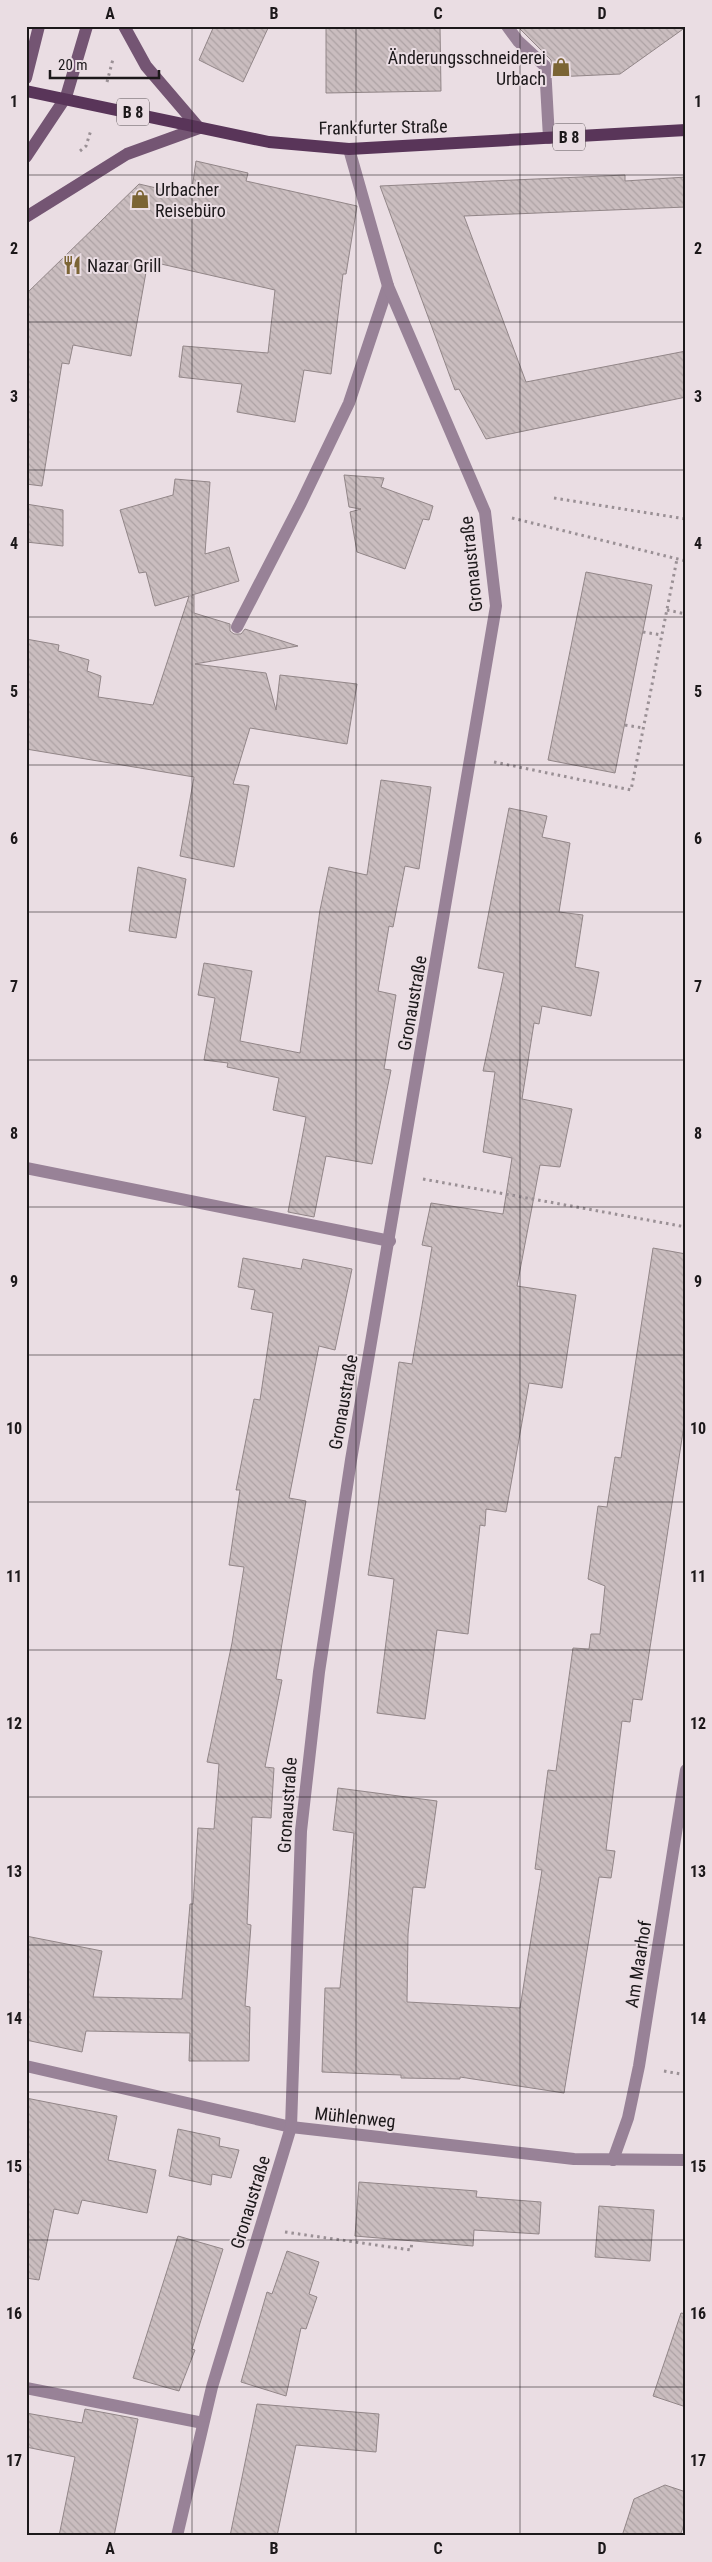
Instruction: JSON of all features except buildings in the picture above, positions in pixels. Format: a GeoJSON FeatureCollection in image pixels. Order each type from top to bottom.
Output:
{"type":"FeatureCollection","features":[{"type":"Feature","properties":{"kind":"main road"},"geometry":{"type":"LineString","coordinates":[[26,78],[39,26]]}},
{"type":"Feature","properties":{"kind":"main road"},"geometry":{"type":"LineString","coordinates":[[26,156],[66,97],[87,26]]}},
{"type":"Feature","properties":{"kind":"main road","name":"B 8"},"geometry":{"type":"LineString","coordinates":[[124,26],[146,66],[199,128]]}},
{"type":"Feature","properties":{"kind":"main road","name":"Frankfurter Straße"},"geometry":{"type":"LineString","coordinates":[[26,91],[66,97],[269,142],[349,148],[686,130]]}},
{"type":"Feature","properties":{"kind":"main road"},"geometry":{"type":"LineString","coordinates":[[26,217],[127,154],[199,128]]}},
{"type":"Feature","properties":{"kind":"street"},"geometry":{"type":"LineString","coordinates":[[507,26],[518,41],[545,66],[549,138]]}},
{"type":"Feature","properties":{"kind":"street","name":"Gronaustraße"},"geometry":{"type":"LineString","coordinates":[[177,2536],[212,2387],[291,2127],[302,1831],[308,1752],[351,1460],[390,1241],[496,606],[485,512],[388,286],[349,148]]}},
{"type":"Feature","properties":{"kind":"street"},"geometry":{"type":"LineString","coordinates":[[237,627],[301,503],[349,403],[388,286]]}},
{"type":"Feature","properties":{"kind":"street"},"geometry":{"type":"LineString","coordinates":[[26,1168],[390,1241]]}},
{"type":"Feature","properties":{"kind":"street","name":"Am Maarhof"},"geometry":{"type":"LineString","coordinates":[[613,2160],[628,2118],[639,2066],[686,1770]]}},
{"type":"Feature","properties":{"kind":"street","name":"Mühlenweg"},"geometry":{"type":"LineString","coordinates":[[26,2066],[291,2127],[564,2158],[686,2160]]}},
{"type":"Feature","properties":{"kind":"street"},"geometry":{"type":"LineString","coordinates":[[26,2388],[203,2423]]}},
{"type":"Feature","properties":{"kind":"path"},"geometry":{"type":"LineString","coordinates":[[554,498],[686,519]]}},
{"type":"Feature","properties":{"kind":"path"},"geometry":{"type":"LineString","coordinates":[[485,512],[686,561]]}},
{"type":"Feature","properties":{"kind":"path"},"geometry":{"type":"LineString","coordinates":[[471,757],[631,790],[677,559]]}},
{"type":"Feature","properties":{"kind":"path"},"geometry":{"type":"LineString","coordinates":[[667,610],[686,614]]}},
{"type":"Feature","properties":{"kind":"path"},"geometry":{"type":"LineString","coordinates":[[643,632],[662,635]]}},
{"type":"Feature","properties":{"kind":"path"},"geometry":{"type":"LineString","coordinates":[[625,726],[643,728]]}},
{"type":"Feature","properties":{"kind":"path"},"geometry":{"type":"LineString","coordinates":[[400,1174],[686,1228]]}},
{"type":"Feature","properties":{"kind":"path"},"geometry":{"type":"LineString","coordinates":[[260,2229],[411,2250],[412,2241]]}},
{"type":"Feature","properties":{"kind":"place","name":"Änderungsschneiderei Urbach"},"geometry":{"type":"Point","coordinates":[561,67]}},
{"type":"Feature","properties":{"kind":"place","name":"Urbacher Reisebüro"},"geometry":{"type":"Point","coordinates":[140,199]}},
{"type":"Feature","properties":{"kind":"place","name":"Nazar Grill"},"geometry":{"type":"Point","coordinates":[72,265]}}]}
